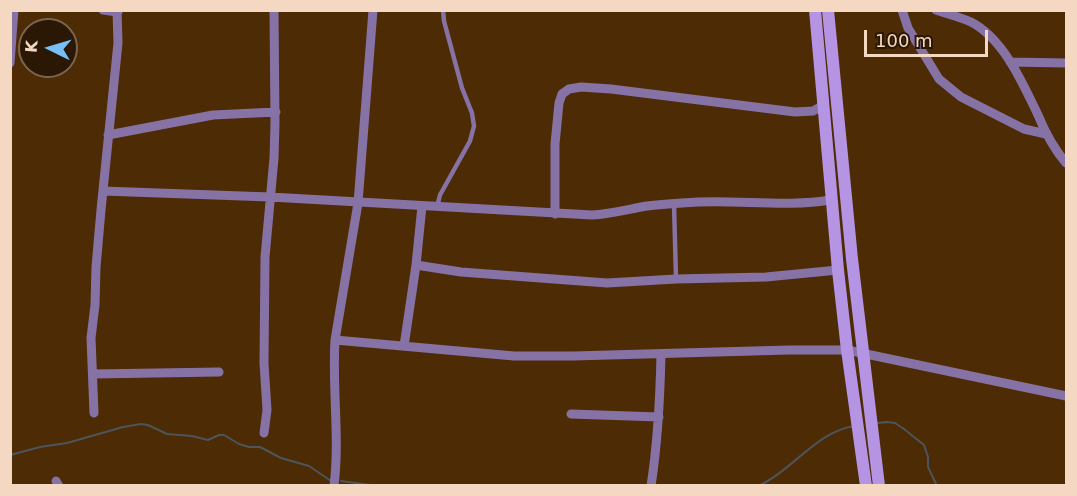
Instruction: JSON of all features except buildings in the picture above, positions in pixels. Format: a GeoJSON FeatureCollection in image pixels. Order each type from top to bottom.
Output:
{"type":"FeatureCollection","features":[{"type":"Feature","properties":{"kind":"main road"},"geometry":{"type":"LineString","coordinates":[[815,10],[838,270],[866,486]]}},
{"type":"Feature","properties":{"kind":"main road"},"geometry":{"type":"LineString","coordinates":[[828,10],[852,259],[879,486]]}},
{"type":"Feature","properties":{"kind":"street"},"geometry":{"type":"LineString","coordinates":[[10,63],[14,10]]}},
{"type":"Feature","properties":{"kind":"street"},"geometry":{"type":"LineString","coordinates":[[94,413],[92,339],[96,267],[118,43],[117,11],[103,10]]}},
{"type":"Feature","properties":{"kind":"street"},"geometry":{"type":"LineString","coordinates":[[264,433],[267,410],[264,363],[265,257],[276,112],[274,10]]}},
{"type":"Feature","properties":{"kind":"street"},"geometry":{"type":"LineString","coordinates":[[334,486],[337,461],[334,361],[358,202],[373,10]]}},
{"type":"Feature","properties":{"kind":"street"},"geometry":{"type":"LineString","coordinates":[[902,10],[908,28],[939,79],[961,97],[1024,129],[1046,134]]}},
{"type":"Feature","properties":{"kind":"street"},"geometry":{"type":"LineString","coordinates":[[936,10],[958,17],[983,30],[1019,76],[1046,134],[1066,163]]}},
{"type":"Feature","properties":{"kind":"street"},"geometry":{"type":"LineString","coordinates":[[1010,62],[1066,63]]}},
{"type":"Feature","properties":{"kind":"street"},"geometry":{"type":"LineString","coordinates":[[555,214],[555,144],[559,103],[562,94],[569,89],[582,87],[611,89],[795,112],[813,111],[824,105]]}},
{"type":"Feature","properties":{"kind":"street"},"geometry":{"type":"LineString","coordinates":[[108,135],[213,115],[276,112]]}},
{"type":"Feature","properties":{"kind":"street"},"geometry":{"type":"LineString","coordinates":[[103,190],[270,197],[555,214],[601,214],[674,204],[741,201],[801,204],[831,200]]}},
{"type":"Feature","properties":{"kind":"street"},"geometry":{"type":"LineString","coordinates":[[404,346],[422,206]]}},
{"type":"Feature","properties":{"kind":"street"},"geometry":{"type":"LineString","coordinates":[[416,265],[461,272],[607,283],[766,277],[838,270]]}},
{"type":"Feature","properties":{"kind":"street"},"geometry":{"type":"LineString","coordinates":[[336,340],[514,356],[847,350],[1066,396]]}},
{"type":"Feature","properties":{"kind":"street"},"geometry":{"type":"LineString","coordinates":[[651,486],[659,417],[661,355]]}},
{"type":"Feature","properties":{"kind":"street"},"geometry":{"type":"LineString","coordinates":[[93,374],[219,372]]}},
{"type":"Feature","properties":{"kind":"street"},"geometry":{"type":"LineString","coordinates":[[570,414],[659,417]]}},
{"type":"Feature","properties":{"kind":"lane"},"geometry":{"type":"LineString","coordinates":[[437,207],[440,195],[470,141],[474,126],[444,21],[443,10]]}},
{"type":"Feature","properties":{"kind":"lane"},"geometry":{"type":"LineString","coordinates":[[674,204],[676,279]]}},
{"type":"Feature","properties":{"kind":"waterway"},"geometry":{"type":"LineString","coordinates":[[877,423],[895,423],[924,445],[928,467],[937,486]]}},
{"type":"Feature","properties":{"kind":"waterway"},"geometry":{"type":"LineString","coordinates":[[10,455],[141,424],[167,434],[208,440],[224,435],[239,444],[260,447],[281,458],[309,466],[331,481]]}},
{"type":"Feature","properties":{"kind":"waterway"},"geometry":{"type":"LineString","coordinates":[[758,486],[828,436],[854,426]]}},
{"type":"Feature","properties":{"kind":"waterway"},"geometry":{"type":"LineString","coordinates":[[341,481],[378,486]]}}]}
